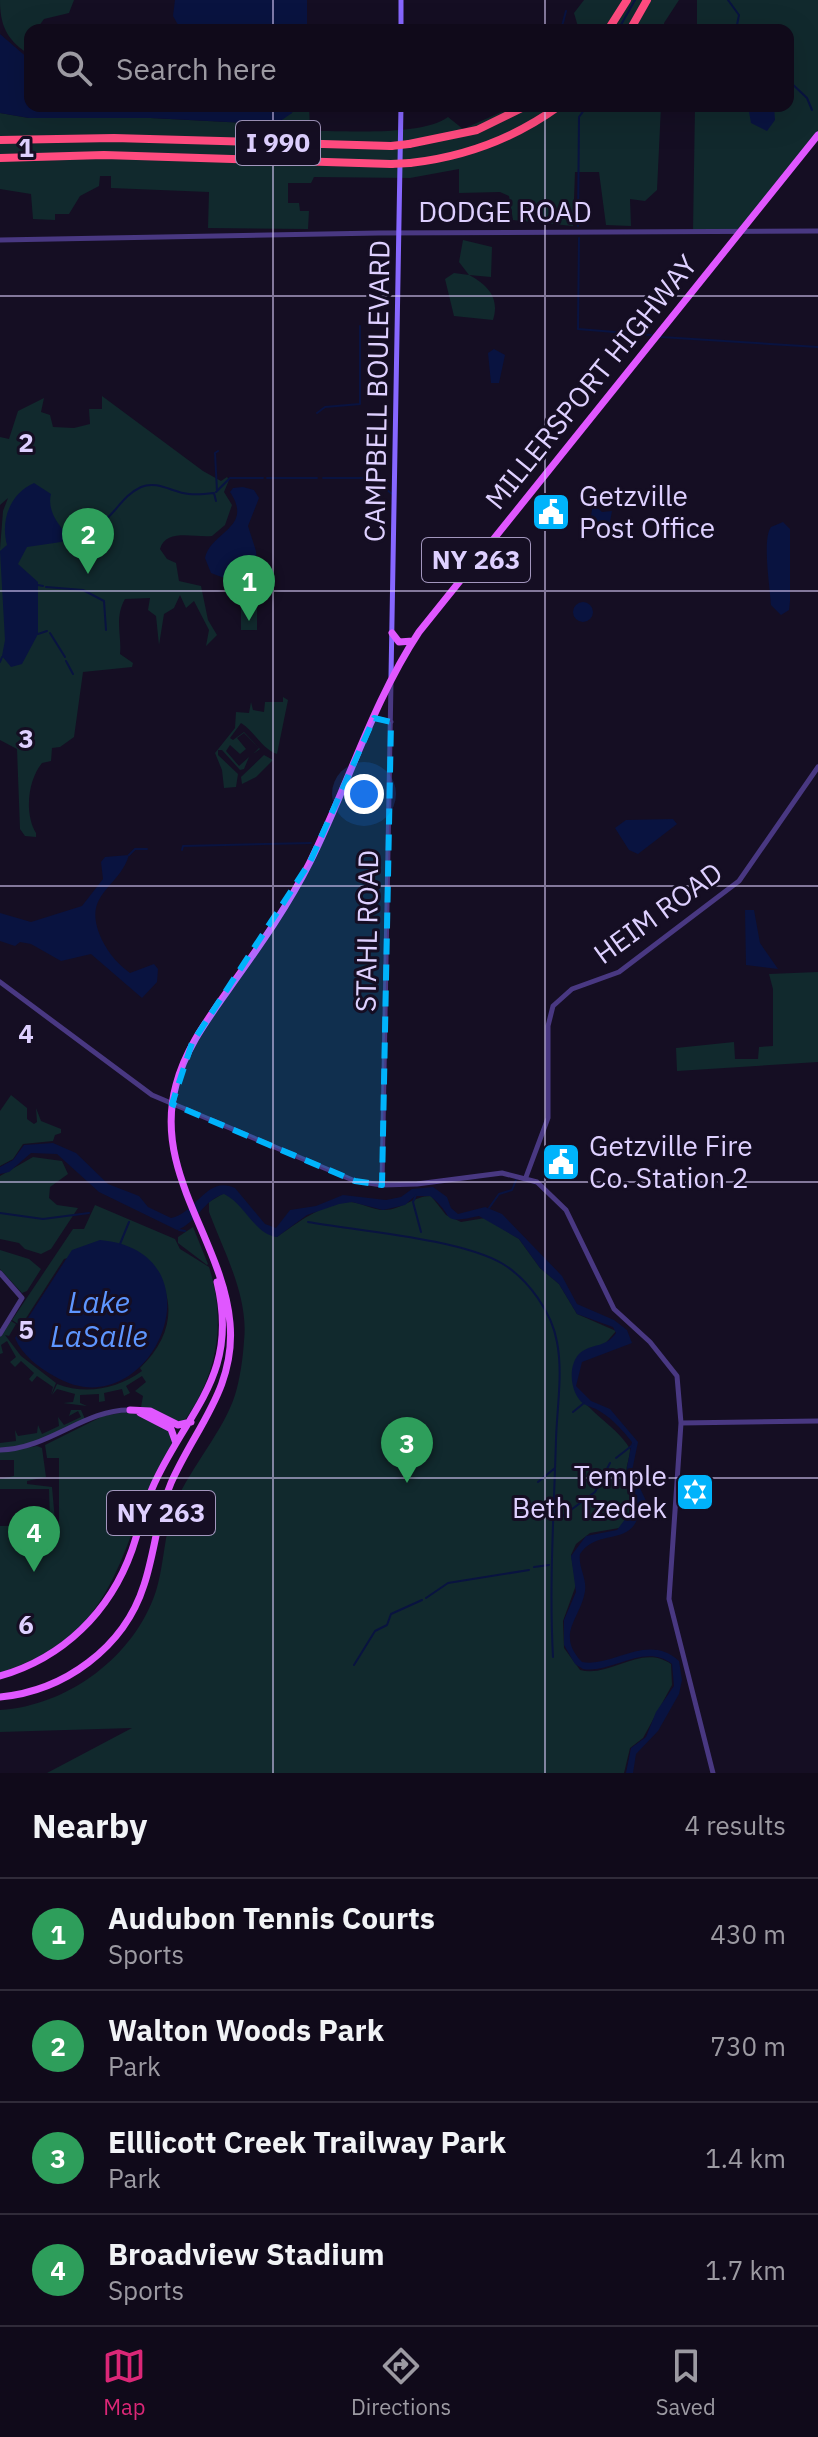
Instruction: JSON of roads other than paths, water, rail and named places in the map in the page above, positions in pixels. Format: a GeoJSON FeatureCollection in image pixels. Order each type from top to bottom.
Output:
{"type":"FeatureCollection","features":[{"type":"Feature","properties":{"kind":"highway"},"geometry":{"type":"LineString","coordinates":[[612,24],[627,0]]}},
{"type":"Feature","properties":{"kind":"highway"},"geometry":{"type":"LineString","coordinates":[[633,24],[647,0]]}},
{"type":"Feature","properties":{"kind":"highway","name":"I 990"},"geometry":{"type":"LineString","coordinates":[[0,140],[114,138],[391,146],[477,130],[514,112]]}},
{"type":"Feature","properties":{"kind":"highway","name":"I 990"},"geometry":{"type":"LineString","coordinates":[[0,158],[104,155],[410,163],[482,147],[514,134],[549,112]]}},
{"type":"Feature","properties":{"kind":"main road"},"geometry":{"type":"LineString","coordinates":[[401,0],[401,24]]}},
{"type":"Feature","properties":{"kind":"main road","name":"CAMPBELL BOULEVARD"},"geometry":{"type":"LineString","coordinates":[[391,677],[401,112]]}},
{"type":"Feature","properties":{"kind":"main road","name":"MILLERSPORT HIGHWAY"},"geometry":{"type":"LineString","coordinates":[[0,1697],[45,1687],[82,1668],[122,1629],[141,1596],[166,1495],[213,1409],[227,1372],[229,1311],[222,1282],[185,1193],[173,1149],[172,1104],[192,1043],[259,947],[306,870],[391,677],[413,641],[818,135]]}},
{"type":"Feature","properties":{"kind":"main road"},"geometry":{"type":"LineString","coordinates":[[392,633],[399,642],[413,641]]}},
{"type":"Feature","properties":{"kind":"main road","name":"MILLERSPORT HIGHWAY"},"geometry":{"type":"LineString","coordinates":[[0,1676],[52,1654],[79,1633],[103,1607],[131,1553],[154,1483],[213,1380],[220,1350],[221,1304],[213,1264]]}},
{"type":"Feature","properties":{"kind":"main road"},"geometry":{"type":"LineString","coordinates":[[130,1410],[150,1411],[178,1425],[192,1420]]}},
{"type":"Feature","properties":{"kind":"main road"},"geometry":{"type":"LineString","coordinates":[[130,1410],[171,1429],[176,1434],[176,1447]]}},
{"type":"Feature","properties":{"kind":"street","name":"DODGE ROAD"},"geometry":{"type":"LineString","coordinates":[[0,240],[400,233],[818,231]]}},
{"type":"Feature","properties":{"kind":"street","name":"STAHL ROAD"},"geometry":{"type":"LineString","coordinates":[[382,1185],[391,677]]}},
{"type":"Feature","properties":{"kind":"street"},"geometry":{"type":"LineString","coordinates":[[374,718],[391,722]]}},
{"type":"Feature","properties":{"kind":"street","name":"HEIM ROAD"},"geometry":{"type":"LineString","coordinates":[[526,1177],[548,1118],[548,1026],[558,999],[572,989],[619,972],[739,881],[818,767]]}},
{"type":"Feature","properties":{"kind":"street"},"geometry":{"type":"LineString","coordinates":[[0,982],[146,1092],[355,1181],[382,1185],[502,1173],[526,1177],[559,1199],[614,1309],[650,1342],[677,1376],[681,1423],[669,1599],[713,1773]]}},
{"type":"Feature","properties":{"kind":"street"},"geometry":{"type":"LineString","coordinates":[[0,1273],[21,1301],[0,1334]]}},
{"type":"Feature","properties":{"kind":"street"},"geometry":{"type":"LineString","coordinates":[[0,1450],[41,1443],[105,1413],[130,1410]]}},
{"type":"Feature","properties":{"kind":"street"},"geometry":{"type":"LineString","coordinates":[[681,1423],[818,1421]]}},
{"type":"Feature","properties":{"kind":"water"},"geometry":{"type":"Polygon","coordinates":[[[175,0],[307,0],[307,24],[178,24],[173,16],[175,0]]]}},
{"type":"Feature","properties":{"kind":"water"},"geometry":{"type":"Polygon","coordinates":[[[0,34],[24,55],[24,112],[292,112],[279,122],[266,124],[151,118],[29,118],[0,113],[0,34]]]}},
{"type":"Feature","properties":{"kind":"water"},"geometry":{"type":"Polygon","coordinates":[[[749,112],[774,112],[775,120],[767,131],[751,123],[749,112]]]}},
{"type":"Feature","properties":{"kind":"water"},"geometry":{"type":"Polygon","coordinates":[[[494,349],[505,355],[499,383],[491,383],[488,353],[494,349]]]}},
{"type":"Feature","properties":{"kind":"water"},"geometry":{"type":"Polygon","coordinates":[[[34,483],[51,494],[52,511],[64,531],[68,535],[80,535],[61,542],[27,547],[18,564],[38,582],[38,634],[22,664],[11,667],[2,656],[5,640],[0,551],[7,545],[5,526],[9,508],[19,493],[34,483]]]}},
{"type":"Feature","properties":{"kind":"water"},"geometry":{"type":"Polygon","coordinates":[[[233,488],[254,490],[259,498],[248,526],[256,551],[258,576],[232,581],[211,573],[205,558],[215,541],[234,522],[236,504],[230,492],[233,488]]]}},
{"type":"Feature","properties":{"kind":"water"},"geometry":{"type":"Polygon","coordinates":[[[593,504],[602,512],[612,511],[609,527],[594,526],[590,522],[593,504]]]}},
{"type":"Feature","properties":{"kind":"water"},"geometry":{"type":"Polygon","coordinates":[[[783,522],[790,529],[790,601],[789,610],[781,615],[771,605],[767,552],[771,527],[783,522]]]}},
{"type":"Feature","properties":{"kind":"water"},"geometry":{"type":"Polygon","coordinates":[[[583,602],[590,605],[593,612],[590,619],[583,622],[576,619],[573,612],[576,605],[583,602]]]}},
{"type":"Feature","properties":{"kind":"water"},"geometry":{"type":"Polygon","coordinates":[[[673,819],[677,824],[638,854],[629,850],[615,828],[626,820],[673,819]]]}},
{"type":"Feature","properties":{"kind":"water"},"geometry":{"type":"Polygon","coordinates":[[[129,855],[99,899],[96,920],[104,945],[130,973],[154,964],[158,969],[157,982],[142,998],[91,954],[61,961],[31,944],[20,942],[15,946],[0,941],[0,913],[31,922],[82,906],[103,879],[101,862],[105,857],[129,855]]]}},
{"type":"Feature","properties":{"kind":"water"},"geometry":{"type":"Polygon","coordinates":[[[745,910],[754,910],[760,943],[778,969],[746,965],[745,910]]]}},
{"type":"Feature","properties":{"kind":"water"},"geometry":{"type":"Polygon","coordinates":[[[53,1143],[76,1153],[108,1184],[139,1196],[148,1207],[171,1218],[180,1215],[209,1191],[225,1185],[235,1188],[265,1224],[276,1228],[290,1210],[316,1206],[343,1195],[386,1200],[401,1197],[412,1189],[433,1187],[447,1197],[451,1208],[458,1214],[485,1207],[502,1214],[562,1276],[577,1304],[614,1320],[627,1330],[632,1343],[582,1362],[576,1386],[591,1401],[610,1409],[638,1442],[632,1471],[647,1503],[640,1505],[632,1528],[597,1541],[580,1554],[585,1591],[570,1634],[574,1652],[582,1662],[606,1660],[642,1650],[667,1653],[679,1661],[682,1680],[679,1694],[658,1731],[636,1754],[633,1773],[626,1773],[631,1748],[646,1737],[656,1712],[674,1686],[672,1664],[651,1656],[583,1669],[575,1664],[564,1645],[564,1620],[576,1592],[571,1556],[586,1536],[617,1530],[632,1510],[627,1467],[632,1442],[610,1418],[579,1399],[572,1379],[576,1358],[585,1350],[612,1338],[616,1333],[613,1327],[577,1314],[559,1284],[540,1268],[519,1239],[479,1216],[452,1219],[430,1196],[415,1196],[405,1205],[383,1210],[352,1202],[339,1204],[307,1215],[277,1237],[262,1230],[224,1194],[177,1230],[99,1192],[57,1154],[31,1153],[9,1172],[0,1174],[0,1167],[13,1160],[24,1145],[53,1143]]]}},
{"type":"Feature","properties":{"kind":"water","name":"Lake LaSalle"},"geometry":{"type":"Polygon","coordinates":[[[100,1240],[139,1252],[160,1274],[167,1304],[161,1334],[145,1362],[120,1381],[89,1387],[42,1369],[26,1355],[15,1338],[72,1250],[100,1240]]]}},
{"type":"Feature","properties":{"kind":"waterway"},"geometry":{"type":"LineString","coordinates":[[621,24],[635,0]]}},
{"type":"Feature","properties":{"kind":"waterway"},"geometry":{"type":"LineString","coordinates":[[728,0],[739,15],[737,24]]}},
{"type":"Feature","properties":{"kind":"waterway"},"geometry":{"type":"LineString","coordinates":[[563,24],[566,11]]}},
{"type":"Feature","properties":{"kind":"waterway"},"geometry":{"type":"LineString","coordinates":[[794,86],[807,98],[812,110]]}},
{"type":"Feature","properties":{"kind":"waterway"},"geometry":{"type":"LineString","coordinates":[[578,226],[579,117],[583,112]]}},
{"type":"Feature","properties":{"kind":"waterway"},"geometry":{"type":"LineString","coordinates":[[579,238],[578,329],[651,335]]}},
{"type":"Feature","properties":{"kind":"waterway"},"geometry":{"type":"LineString","coordinates":[[317,413],[325,407],[360,404],[360,326]]}},
{"type":"Feature","properties":{"kind":"waterway"},"geometry":{"type":"LineString","coordinates":[[661,337],[818,347]]}},
{"type":"Feature","properties":{"kind":"waterway"},"geometry":{"type":"LineString","coordinates":[[217,491],[215,453],[218,451]]}},
{"type":"Feature","properties":{"kind":"waterway"},"geometry":{"type":"LineString","coordinates":[[216,492],[230,478],[263,478]]}},
{"type":"Feature","properties":{"kind":"waterway"},"geometry":{"type":"LineString","coordinates":[[267,478],[317,478]]}},
{"type":"Feature","properties":{"kind":"waterway"},"geometry":{"type":"LineString","coordinates":[[323,478],[373,478],[392,494]]}},
{"type":"Feature","properties":{"kind":"waterway"},"geometry":{"type":"LineString","coordinates":[[89,529],[105,520],[133,492],[147,485],[189,494],[214,493],[216,501]]}},
{"type":"Feature","properties":{"kind":"waterway"},"geometry":{"type":"LineString","coordinates":[[80,535],[87,531]]}},
{"type":"Feature","properties":{"kind":"waterway"},"geometry":{"type":"LineString","coordinates":[[38,585],[43,586]]}},
{"type":"Feature","properties":{"kind":"waterway"},"geometry":{"type":"LineString","coordinates":[[46,587],[83,590],[104,601],[106,630]]}},
{"type":"Feature","properties":{"kind":"waterway"},"geometry":{"type":"LineString","coordinates":[[38,634],[47,631]]}},
{"type":"Feature","properties":{"kind":"waterway"},"geometry":{"type":"LineString","coordinates":[[50,633],[65,657]]}},
{"type":"Feature","properties":{"kind":"waterway"},"geometry":{"type":"LineString","coordinates":[[0,662],[2,657]]}},
{"type":"Feature","properties":{"kind":"waterway"},"geometry":{"type":"LineString","coordinates":[[66,661],[73,674]]}},
{"type":"Feature","properties":{"kind":"waterway"},"geometry":{"type":"LineString","coordinates":[[182,850],[183,846],[311,843]]}},
{"type":"Feature","properties":{"kind":"waterway"},"geometry":{"type":"LineString","coordinates":[[129,855],[135,849],[147,849]]}},
{"type":"Feature","properties":{"kind":"waterway"},"geometry":{"type":"LineString","coordinates":[[489,1208],[499,1194],[512,1190],[516,1180]]}},
{"type":"Feature","properties":{"kind":"waterway"},"geometry":{"type":"LineString","coordinates":[[416,1195],[413,1202],[421,1232]]}},
{"type":"Feature","properties":{"kind":"waterway"},"geometry":{"type":"LineString","coordinates":[[0,1213],[43,1219],[89,1213]]}},
{"type":"Feature","properties":{"kind":"waterway"},"geometry":{"type":"LineString","coordinates":[[120,1244],[129,1222]]}},
{"type":"Feature","properties":{"kind":"waterway"},"geometry":{"type":"LineString","coordinates":[[308,1222],[437,1242],[485,1255],[522,1279],[545,1309],[557,1342],[560,1366],[552,1548],[553,1657]]}},
{"type":"Feature","properties":{"kind":"waterway"},"geometry":{"type":"LineString","coordinates":[[179,1230],[185,1231]]}},
{"type":"Feature","properties":{"kind":"waterway"},"geometry":{"type":"LineString","coordinates":[[573,1412],[584,1403]]}},
{"type":"Feature","properties":{"kind":"waterway"},"geometry":{"type":"LineString","coordinates":[[616,1458],[634,1444]]}},
{"type":"Feature","properties":{"kind":"waterway"},"geometry":{"type":"LineString","coordinates":[[560,1518],[595,1492],[610,1463]]}},
{"type":"Feature","properties":{"kind":"waterway"},"geometry":{"type":"LineString","coordinates":[[538,1482],[555,1468]]}},
{"type":"Feature","properties":{"kind":"waterway"},"geometry":{"type":"LineString","coordinates":[[534,1567],[549,1565]]}},
{"type":"Feature","properties":{"kind":"waterway"},"geometry":{"type":"LineString","coordinates":[[426,1598],[448,1583],[529,1570]]}},
{"type":"Feature","properties":{"kind":"waterway"},"geometry":{"type":"LineString","coordinates":[[354,1665],[375,1631],[387,1625],[391,1614],[422,1600]]}},
{"type":"Feature","properties":{"kind":"place","name":"Getzville Post Office"},"geometry":{"type":"Point","coordinates":[551,512]}},
{"type":"Feature","properties":{"kind":"place","name":"Walton Woods Park"},"geometry":{"type":"Point","coordinates":[88,574]}},
{"type":"Feature","properties":{"kind":"place","name":"Audubon Tennis Courts"},"geometry":{"type":"Point","coordinates":[249,621]}},
{"type":"Feature","properties":{"kind":"place","name":"Getzville Fire Co. Station 2"},"geometry":{"type":"Point","coordinates":[561,1162]}},
{"type":"Feature","properties":{"kind":"place","name":"Elllicott Creek Trailway Park"},"geometry":{"type":"Point","coordinates":[407,1483]}},
{"type":"Feature","properties":{"kind":"place","name":"Temple Beth Tzedek"},"geometry":{"type":"Point","coordinates":[695,1492]}},
{"type":"Feature","properties":{"kind":"place","name":"Broadview Stadium"},"geometry":{"type":"Point","coordinates":[34,1572]}}]}
